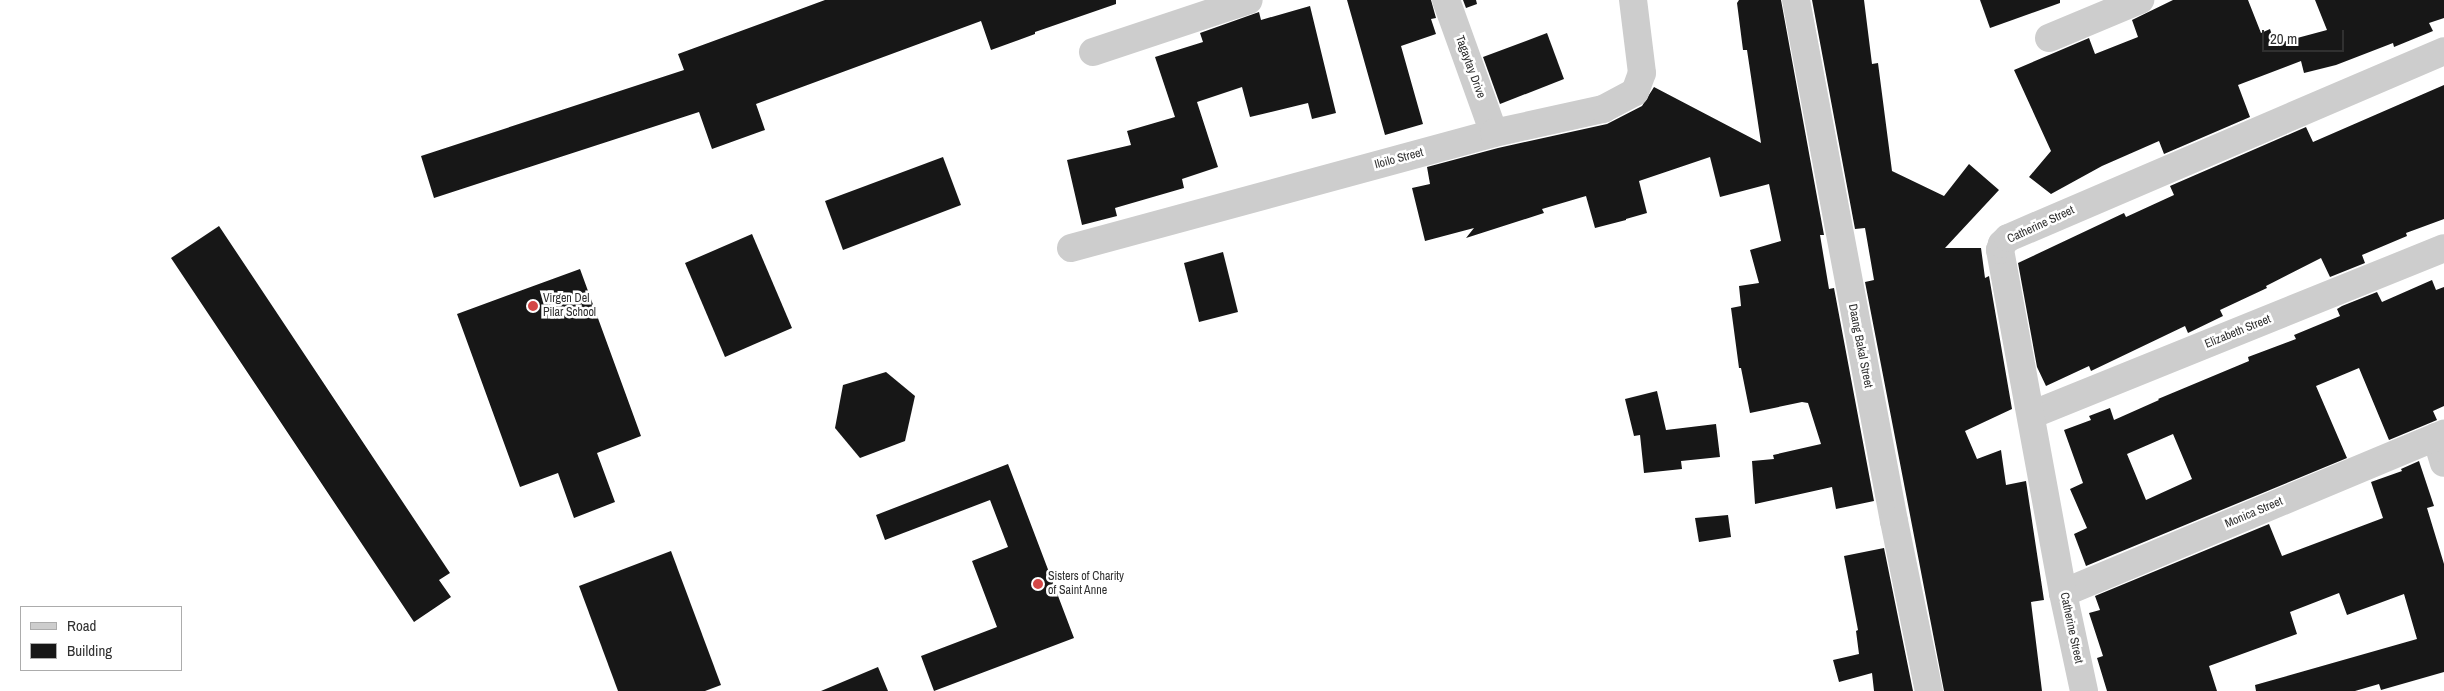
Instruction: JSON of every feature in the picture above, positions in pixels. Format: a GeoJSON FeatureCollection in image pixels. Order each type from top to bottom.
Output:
{"type":"FeatureCollection","features":[{"type":"Feature","properties":{"kind":"street","name":"Tagaytay Drive"},"geometry":{"type":"LineString","coordinates":[[1446,0],[1494,133]]}},
{"type":"Feature","properties":{"kind":"street","name":"Iloilo Street"},"geometry":{"type":"LineString","coordinates":[[1071,248],[1494,133],[1603,109],[1635,92],[1642,72],[1633,0]]}},
{"type":"Feature","properties":{"kind":"street","name":"Daang Bakal Street"},"geometry":{"type":"LineString","coordinates":[[1796,0],[1890,501],[1929,691]]}},
{"type":"Feature","properties":{"kind":"street"},"geometry":{"type":"LineString","coordinates":[[2049,38],[2140,0]]}},
{"type":"Feature","properties":{"kind":"street"},"geometry":{"type":"LineString","coordinates":[[1093,52],[1239,1]]}},
{"type":"Feature","properties":{"kind":"street","name":"Catherine Street"},"geometry":{"type":"LineString","coordinates":[[2084,691],[2000,250],[2002,244],[2008,238],[2444,51]]}},
{"type":"Feature","properties":{"kind":"street","name":"Elizabeth Street"},"geometry":{"type":"LineString","coordinates":[[2032,415],[2444,248]]}},
{"type":"Feature","properties":{"kind":"street"},"geometry":{"type":"LineString","coordinates":[[2440,435],[2444,463]]}},
{"type":"Feature","properties":{"kind":"street","name":"Monica Street"},"geometry":{"type":"LineString","coordinates":[[2064,593],[2440,435]]}},
{"type":"Feature","properties":{"kind":"building"},"geometry":{"type":"Polygon","coordinates":[[[825,0],[1116,0],[1116,4],[1035,32],[1035,34],[991,50],[981,21],[756,104],[765,130],[712,149],[699,112],[434,198],[421,156],[684,70],[678,54],[825,0]]]}},
{"type":"Feature","properties":{"kind":"building"},"geometry":{"type":"Polygon","coordinates":[[[1347,0],[1431,0],[1436,18],[1431,19],[1436,34],[1401,46],[1423,124],[1385,135],[1347,0]]]}},
{"type":"Feature","properties":{"kind":"building"},"geometry":{"type":"Polygon","coordinates":[[[1463,0],[1476,0],[1477,4],[1466,8],[1463,0]]]}},
{"type":"Feature","properties":{"kind":"building"},"geometry":{"type":"Polygon","coordinates":[[[1739,0],[1781,0],[1824,235],[1820,235],[1829,289],[1834,288],[1874,501],[1836,509],[1832,487],[1755,504],[1752,461],[1774,459],[1773,455],[1821,444],[1808,403],[1802,402],[1750,413],[1741,368],[1739,368],[1731,308],[1741,306],[1739,286],[1759,283],[1750,250],[1781,241],[1769,184],[1720,197],[1710,157],[1639,181],[1647,213],[1626,220],[1595,228],[1586,196],[1542,209],[1544,213],[1466,238],[1474,228],[1425,241],[1412,188],[1430,184],[1427,167],[1498,148],[1607,124],[1642,106],[1654,87],[1761,143],[1747,50],[1743,50],[1737,3],[1739,0]]]}},
{"type":"Feature","properties":{"kind":"building"},"geometry":{"type":"Polygon","coordinates":[[[1812,0],[1864,0],[1872,64],[1878,63],[1892,171],[1944,196],[1969,164],[1999,190],[1945,248],[1981,248],[1985,278],[1989,276],[2012,409],[1965,431],[1977,459],[2001,450],[2006,485],[2026,481],[2044,600],[2031,602],[2042,691],[1944,691],[1865,282],[1874,280],[1865,228],[1855,229],[1812,0]]]}},
{"type":"Feature","properties":{"kind":"building"},"geometry":{"type":"Polygon","coordinates":[[[1980,0],[2060,0],[2060,3],[1990,28],[1980,0]]]}},
{"type":"Feature","properties":{"kind":"building"},"geometry":{"type":"Polygon","coordinates":[[[2173,0],[2248,0],[2261,33],[2270,29],[2275,44],[2327,30],[2315,0],[2444,0],[2444,18],[2429,23],[2433,31],[2394,47],[2393,43],[2336,65],[2304,73],[2301,61],[2238,85],[2250,117],[2164,154],[2159,141],[2102,166],[2051,194],[2029,177],[2051,151],[2014,70],[2089,38],[2095,54],[2138,37],[2132,20],[2173,0]]]}},
{"type":"Feature","properties":{"kind":"building"},"geometry":{"type":"Polygon","coordinates":[[[1310,6],[1336,113],[1312,119],[1308,103],[1250,117],[1242,87],[1197,102],[1218,167],[1182,179],[1184,188],[1115,208],[1117,216],[1082,225],[1067,160],[1131,145],[1127,131],[1175,117],[1155,57],[1203,42],[1200,33],[1259,12],[1261,20],[1310,6]]]}},
{"type":"Feature","properties":{"kind":"building"},"geometry":{"type":"Polygon","coordinates":[[[1547,33],[1564,79],[1500,104],[1483,57],[1547,33]]]}},
{"type":"Feature","properties":{"kind":"building"},"geometry":{"type":"Polygon","coordinates":[[[2444,85],[2444,219],[2406,233],[2407,236],[2362,255],[2365,263],[2330,277],[2321,258],[2266,286],[2267,288],[2220,310],[2223,316],[2188,333],[2185,326],[2091,371],[2089,366],[2046,386],[2037,367],[2018,263],[2124,213],[2126,217],[2174,195],[2170,186],[2306,127],[2313,142],[2444,85]]]}},
{"type":"Feature","properties":{"kind":"building"},"geometry":{"type":"Polygon","coordinates":[[[943,157],[961,205],[843,250],[825,201],[943,157]]]}},
{"type":"Feature","properties":{"kind":"building"},"geometry":{"type":"Polygon","coordinates":[[[219,226],[450,573],[439,580],[451,597],[414,622],[171,258],[219,226]]]}},
{"type":"Feature","properties":{"kind":"building"},"geometry":{"type":"Polygon","coordinates":[[[752,234],[792,328],[725,357],[685,263],[752,234]]]}},
{"type":"Feature","properties":{"kind":"building"},"geometry":{"type":"Polygon","coordinates":[[[1223,252],[1238,312],[1199,322],[1184,263],[1223,252]]]}},
{"type":"Feature","properties":{"kind":"building"},"geometry":{"type":"Polygon","coordinates":[[[580,269],[641,436],[597,453],[615,502],[574,518],[558,473],[520,487],[457,314],[580,269]]]}},
{"type":"Feature","properties":{"kind":"building"},"geometry":{"type":"Polygon","coordinates":[[[2432,280],[2436,290],[2444,287],[2444,406],[2433,411],[2437,420],[2389,440],[2359,368],[2316,386],[2347,458],[2086,566],[2074,534],[2087,528],[2070,489],[2083,483],[2064,430],[2091,420],[2089,416],[2110,408],[2114,420],[2158,399],[2249,361],[2248,357],[2296,339],[2294,335],[2340,316],[2337,309],[2342,306],[2377,292],[2382,302],[2432,280]],[[2173,434],[2127,454],[2146,500],[2192,479],[2173,434]]]}},
{"type":"Feature","properties":{"kind":"building"},"geometry":{"type":"Polygon","coordinates":[[[886,372],[915,396],[905,441],[860,458],[835,428],[843,385],[886,372]]]}},
{"type":"Feature","properties":{"kind":"building"},"geometry":{"type":"Polygon","coordinates":[[[1657,391],[1666,430],[1716,424],[1720,457],[1681,461],[1682,469],[1644,473],[1640,435],[1634,436],[1625,399],[1657,391]]]}},
{"type":"Feature","properties":{"kind":"building"},"geometry":{"type":"Polygon","coordinates":[[[2419,461],[2434,506],[2427,508],[2444,564],[2444,672],[2381,690],[2379,684],[2355,691],[2256,691],[2255,685],[2417,639],[2404,594],[2347,615],[2339,593],[2290,612],[2297,634],[2209,666],[2217,691],[2107,691],[2097,658],[2103,656],[2089,613],[2100,610],[2095,596],[2269,524],[2282,556],[2383,518],[2371,482],[2402,471],[2401,469],[2419,461]]]}},
{"type":"Feature","properties":{"kind":"building","name":"Sisters of Charity of Saint Anne"},"geometry":{"type":"Polygon","coordinates":[[[1008,464],[1074,638],[934,691],[921,656],[997,627],[972,561],[1008,547],[990,500],[885,540],[876,515],[1008,464]]]}},
{"type":"Feature","properties":{"kind":"building"},"geometry":{"type":"Polygon","coordinates":[[[1728,515],[1731,537],[1699,542],[1695,518],[1728,515]]]}},
{"type":"Feature","properties":{"kind":"building"},"geometry":{"type":"Polygon","coordinates":[[[1884,548],[1913,691],[1874,691],[1872,673],[1839,682],[1833,660],[1859,654],[1856,631],[1858,630],[1844,556],[1884,548]]]}},
{"type":"Feature","properties":{"kind":"building"},"geometry":{"type":"Polygon","coordinates":[[[671,551],[721,685],[705,691],[618,691],[579,586],[671,551]]]}},
{"type":"Feature","properties":{"kind":"building"},"geometry":{"type":"Polygon","coordinates":[[[878,667],[888,691],[821,691],[878,667]]]}},
{"type":"Feature","properties":{"kind":"place","name":"Virgen Del Pilar School"},"geometry":{"type":"Point","coordinates":[533,306]}},
{"type":"Feature","properties":{"kind":"place","name":"Sisters of Charity of Saint Anne"},"geometry":{"type":"Point","coordinates":[1038,584]}}]}
